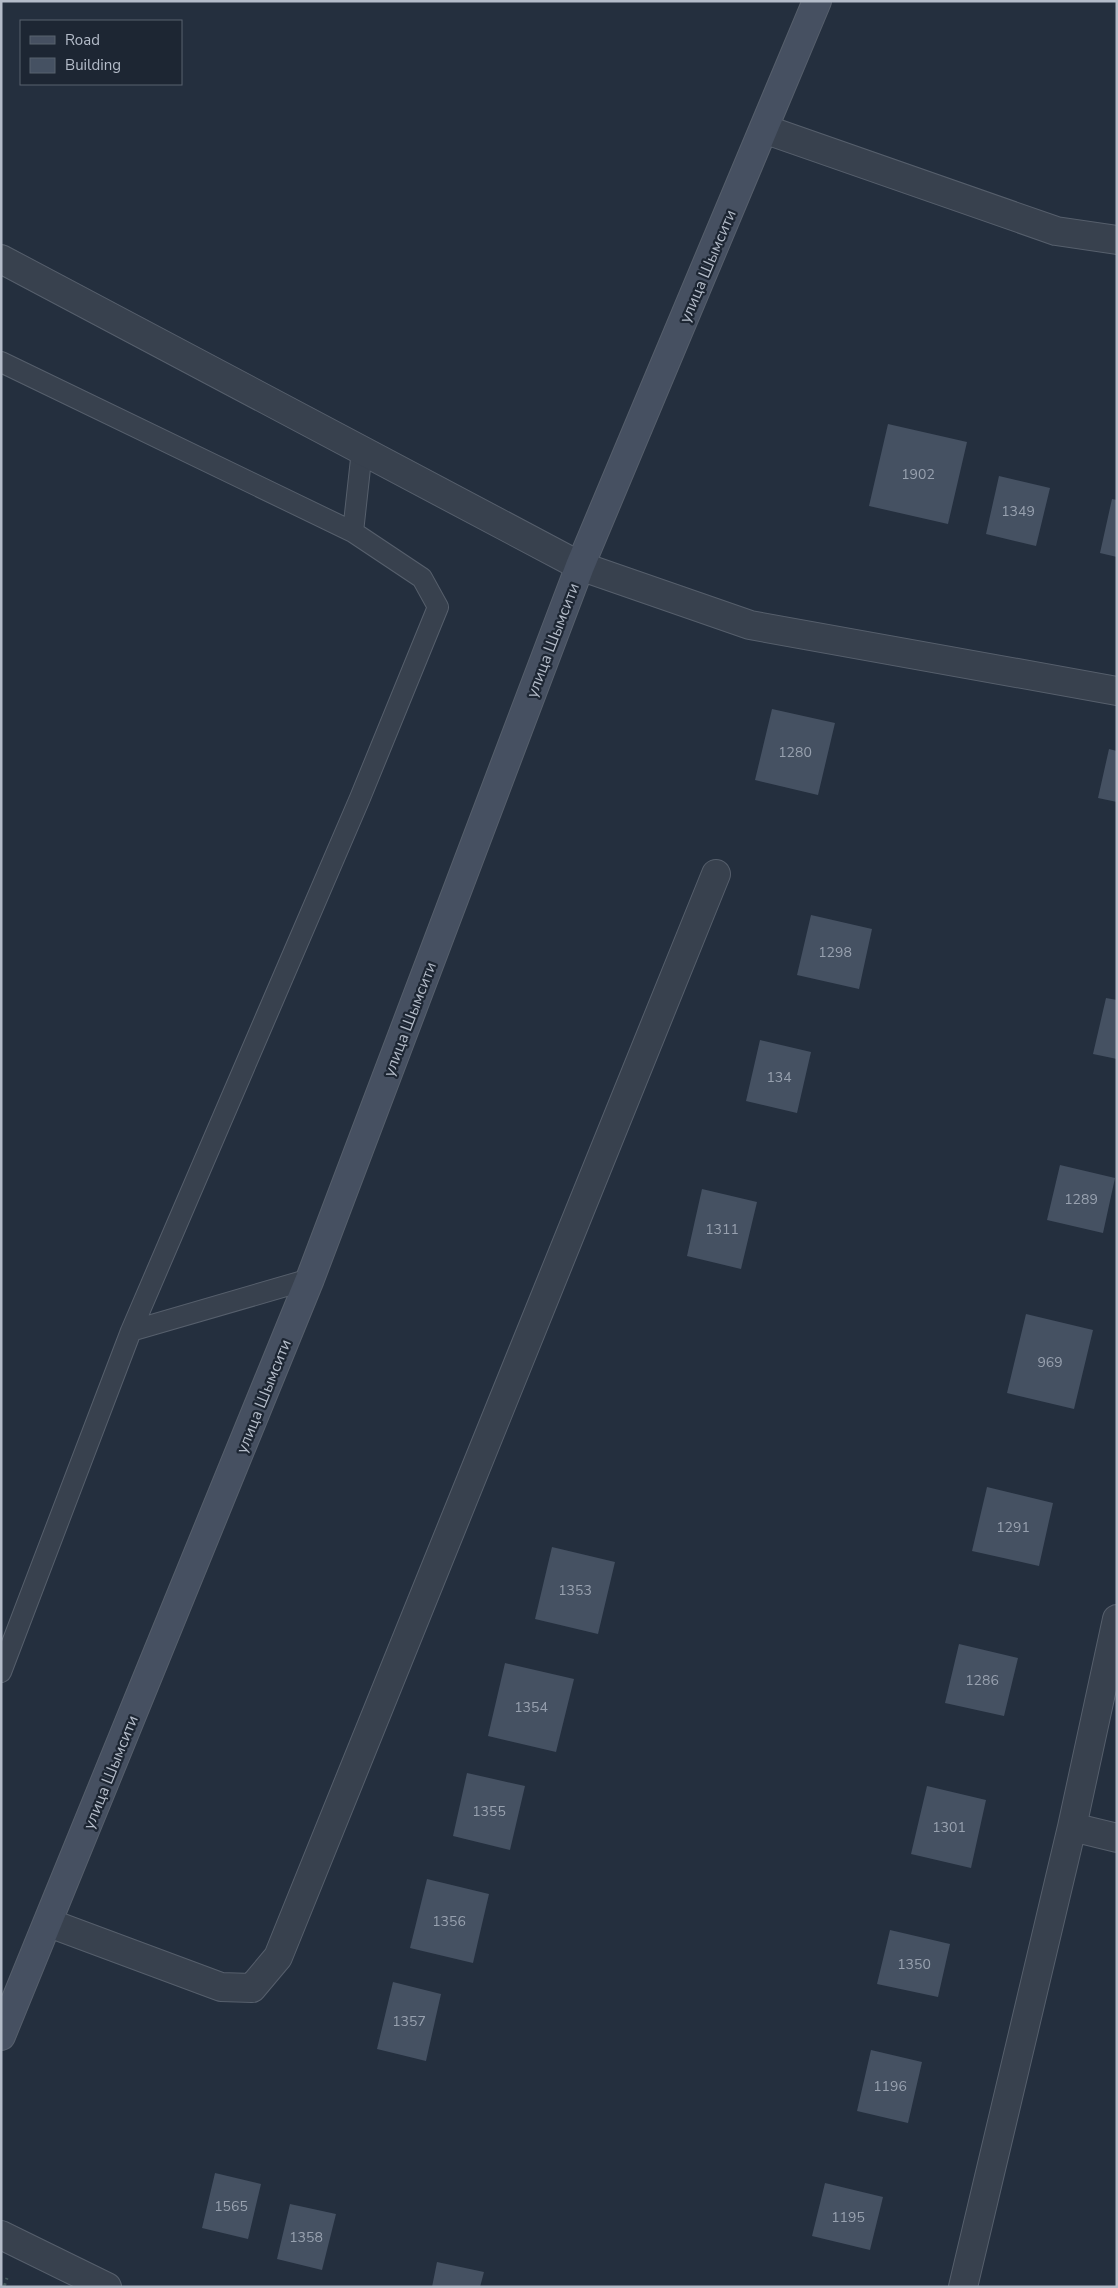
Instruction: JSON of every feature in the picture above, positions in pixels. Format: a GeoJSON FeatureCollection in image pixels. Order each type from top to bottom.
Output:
{"type":"FeatureCollection","features":[{"type":"Feature","properties":{"kind":"main road","name":"улица Шымсити"},"geometry":{"type":"LineString","coordinates":[[1,2036],[310,1279],[580,566],[817,1]]}},
{"type":"Feature","properties":{"kind":"street"},"geometry":{"type":"LineString","coordinates":[[764,130],[1056,232],[1117,240]]}},
{"type":"Feature","properties":{"kind":"street"},"geometry":{"type":"LineString","coordinates":[[1,259],[580,566],[750,625],[1117,692]]}},
{"type":"Feature","properties":{"kind":"street"},"geometry":{"type":"LineString","coordinates":[[49,1922],[221,1987],[252,1988],[278,1957],[716,874]]}},
{"type":"Feature","properties":{"kind":"street"},"geometry":{"type":"LineString","coordinates":[[963,2287],[1072,1827],[1117,1620]]}},
{"type":"Feature","properties":{"kind":"street"},"geometry":{"type":"LineString","coordinates":[[1072,1827],[1117,1838]]}},
{"type":"Feature","properties":{"kind":"street"},"geometry":{"type":"LineString","coordinates":[[1,2235],[107,2287]]}},
{"type":"Feature","properties":{"kind":"lane"},"geometry":{"type":"LineString","coordinates":[[1,362],[353,532],[422,578],[438,607],[360,798],[131,1332],[1,1672]]}},
{"type":"Feature","properties":{"kind":"lane"},"geometry":{"type":"LineString","coordinates":[[353,532],[362,450]]}},
{"type":"Feature","properties":{"kind":"lane"},"geometry":{"type":"LineString","coordinates":[[131,1332],[310,1279]]}},
{"type":"Feature","properties":{"kind":"building"},"geometry":{"type":"Polygon","coordinates":[[[888,424],[967,442],[948,524],[869,506],[888,424]]]}},
{"type":"Feature","properties":{"kind":"building"},"geometry":{"type":"Polygon","coordinates":[[[999,476],[1050,488],[1036,546],[986,534],[999,476]]]}},
{"type":"Feature","properties":{"kind":"building"},"geometry":{"type":"Polygon","coordinates":[[[1112,499],[1117,500],[1117,557],[1100,553],[1112,499]]]}},
{"type":"Feature","properties":{"kind":"building"},"geometry":{"type":"Polygon","coordinates":[[[772,709],[835,723],[818,795],[755,780],[772,709]]]}},
{"type":"Feature","properties":{"kind":"building"},"geometry":{"type":"Polygon","coordinates":[[[1109,749],[1117,751],[1117,802],[1098,798],[1109,749]]]}},
{"type":"Feature","properties":{"kind":"building"},"geometry":{"type":"Polygon","coordinates":[[[811,915],[872,929],[859,989],[797,975],[811,915]]]}},
{"type":"Feature","properties":{"kind":"building"},"geometry":{"type":"Polygon","coordinates":[[[1106,998],[1117,1000],[1117,1059],[1093,1054],[1106,998]]]}},
{"type":"Feature","properties":{"kind":"building"},"geometry":{"type":"Polygon","coordinates":[[[760,1040],[811,1052],[797,1113],[746,1101],[760,1040]]]}},
{"type":"Feature","properties":{"kind":"building"},"geometry":{"type":"Polygon","coordinates":[[[1060,1165],[1115,1178],[1103,1233],[1047,1220],[1060,1165]]]}},
{"type":"Feature","properties":{"kind":"building"},"geometry":{"type":"Polygon","coordinates":[[[702,1189],[757,1202],[741,1269],[687,1256],[702,1189]]]}},
{"type":"Feature","properties":{"kind":"building"},"geometry":{"type":"Polygon","coordinates":[[[1026,1314],[1093,1330],[1074,1409],[1007,1393],[1026,1314]]]}},
{"type":"Feature","properties":{"kind":"building"},"geometry":{"type":"Polygon","coordinates":[[[987,1487],[1053,1503],[1039,1566],[972,1551],[987,1487]]]}},
{"type":"Feature","properties":{"kind":"building"},"geometry":{"type":"Polygon","coordinates":[[[552,1547],[615,1562],[598,1634],[535,1619],[552,1547]]]}},
{"type":"Feature","properties":{"kind":"building"},"geometry":{"type":"Polygon","coordinates":[[[959,1644],[1018,1658],[1004,1716],[945,1703],[959,1644]]]}},
{"type":"Feature","properties":{"kind":"building"},"geometry":{"type":"Polygon","coordinates":[[[505,1663],[574,1679],[556,1752],[488,1736],[505,1663]]]}},
{"type":"Feature","properties":{"kind":"building"},"geometry":{"type":"Polygon","coordinates":[[[467,1773],[525,1786],[510,1850],[453,1836],[467,1773]]]}},
{"type":"Feature","properties":{"kind":"building"},"geometry":{"type":"Polygon","coordinates":[[[927,1786],[986,1800],[971,1868],[911,1854],[927,1786]]]}},
{"type":"Feature","properties":{"kind":"building"},"geometry":{"type":"Polygon","coordinates":[[[427,1879],[489,1894],[473,1963],[410,1948],[427,1879]]]}},
{"type":"Feature","properties":{"kind":"building"},"geometry":{"type":"Polygon","coordinates":[[[890,1930],[950,1944],[938,1997],[877,1984],[890,1930]]]}},
{"type":"Feature","properties":{"kind":"building"},"geometry":{"type":"Polygon","coordinates":[[[393,1982],[441,1994],[426,2061],[377,2049],[393,1982]]]}},
{"type":"Feature","properties":{"kind":"building"},"geometry":{"type":"Polygon","coordinates":[[[871,2050],[922,2062],[908,2123],[857,2111],[871,2050]]]}},
{"type":"Feature","properties":{"kind":"building"},"geometry":{"type":"Polygon","coordinates":[[[215,2173],[261,2184],[248,2239],[202,2228],[215,2173]]]}},
{"type":"Feature","properties":{"kind":"building"},"geometry":{"type":"Polygon","coordinates":[[[825,2183],[883,2197],[870,2250],[812,2236],[825,2183]]]}},
{"type":"Feature","properties":{"kind":"building"},"geometry":{"type":"Polygon","coordinates":[[[290,2204],[336,2214],[322,2270],[277,2259],[290,2204]]]}},
{"type":"Feature","properties":{"kind":"building"},"geometry":{"type":"Polygon","coordinates":[[[437,2262],[484,2272],[480,2287],[432,2287],[437,2262]]]}}]}
